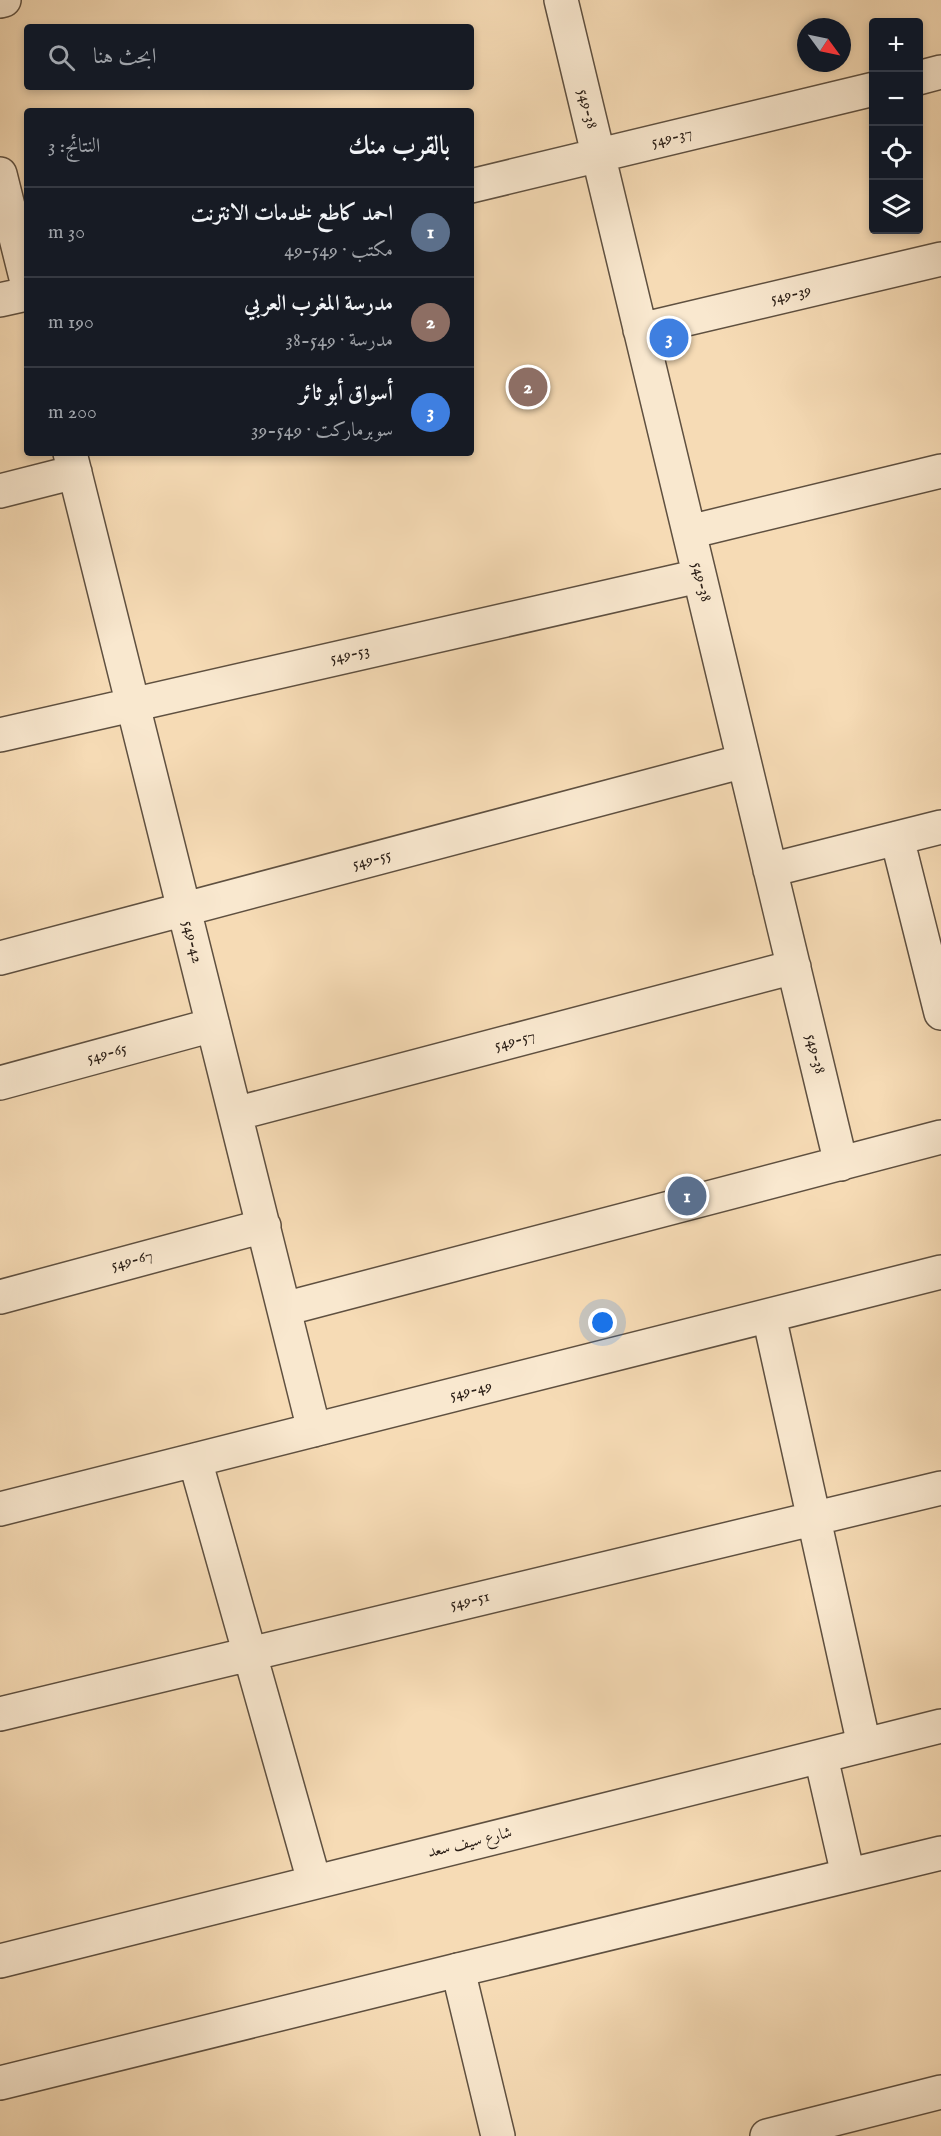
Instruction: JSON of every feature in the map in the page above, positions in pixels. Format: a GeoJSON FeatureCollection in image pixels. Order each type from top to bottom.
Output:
{"type":"FeatureCollection","features":[{"type":"Feature","properties":{"kind":"street","name":"549-38"},"geometry":{"type":"LineString","coordinates":[[561,0],[841,1164]]}},
{"type":"Feature","properties":{"kind":"street"},"geometry":{"type":"LineString","coordinates":[[923,77],[941,72]]}},
{"type":"Feature","properties":{"kind":"street","name":"549-37"},"geometry":{"type":"LineString","coordinates":[[474,185],[869,90]]}},
{"type":"Feature","properties":{"kind":"street"},"geometry":{"type":"LineString","coordinates":[[0,174],[24,270]]}},
{"type":"Feature","properties":{"kind":"street","name":"549-39"},"geometry":{"type":"LineString","coordinates":[[640,330],[941,259]]}},
{"type":"Feature","properties":{"kind":"street"},"geometry":{"type":"LineString","coordinates":[[0,300],[24,295]]}},
{"type":"Feature","properties":{"kind":"street"},"geometry":{"type":"LineString","coordinates":[[0,492],[72,462]]}},
{"type":"Feature","properties":{"kind":"street","name":"549-42"},"geometry":{"type":"LineString","coordinates":[[72,462],[314,1430]]}},
{"type":"Feature","properties":{"kind":"street"},"geometry":{"type":"LineString","coordinates":[[688,532],[941,471]]}},
{"type":"Feature","properties":{"kind":"street","name":"549-53"},"geometry":{"type":"LineString","coordinates":[[0,735],[699,576]]}},
{"type":"Feature","properties":{"kind":"street","name":"549-55"},"geometry":{"type":"LineString","coordinates":[[0,958],[744,761]]}},
{"type":"Feature","properties":{"kind":"street"},"geometry":{"type":"LineString","coordinates":[[770,870],[941,828]]}},
{"type":"Feature","properties":{"kind":"street"},"geometry":{"type":"LineString","coordinates":[[897,838],[941,1013]]}},
{"type":"Feature","properties":{"kind":"street","name":"549-57"},"geometry":{"type":"LineString","coordinates":[[235,1114],[794,967]]}},
{"type":"Feature","properties":{"kind":"street","name":"549-65"},"geometry":{"type":"LineString","coordinates":[[0,1083],[213,1025]]}},
{"type":"Feature","properties":{"kind":"street"},"geometry":{"type":"LineString","coordinates":[[284,1309],[941,1137]]}},
{"type":"Feature","properties":{"kind":"street","name":"549-67"},"geometry":{"type":"LineString","coordinates":[[0,1297],[264,1226]]}},
{"type":"Feature","properties":{"kind":"street","name":"549-49"},"geometry":{"type":"LineString","coordinates":[[0,1509],[941,1272]]}},
{"type":"Feature","properties":{"kind":"street"},"geometry":{"type":"LineString","coordinates":[[769,1316],[864,1745]]}},
{"type":"Feature","properties":{"kind":"street"},"geometry":{"type":"LineString","coordinates":[[195,1460],[314,1881]]}},
{"type":"Feature","properties":{"kind":"street","name":"549-51"},"geometry":{"type":"LineString","coordinates":[[0,1714],[941,1488]]}},
{"type":"Feature","properties":{"kind":"street","name":"شارع سيف سعد"},"geometry":{"type":"LineString","coordinates":[[0,1961],[941,1726]]}},
{"type":"Feature","properties":{"kind":"street"},"geometry":{"type":"LineString","coordinates":[[821,1757],[848,1875]]}},
{"type":"Feature","properties":{"kind":"street"},"geometry":{"type":"LineString","coordinates":[[0,2084],[941,1853]]}},
{"type":"Feature","properties":{"kind":"street"},"geometry":{"type":"LineString","coordinates":[[458,1970],[498,2136]]}},
{"type":"Feature","properties":{"kind":"street"},"geometry":{"type":"LineString","coordinates":[[767,2136],[941,2092]]}},
{"type":"Feature","properties":{"kind":"place","name":"أسواق أبو ثائر"},"geometry":{"type":"Point","coordinates":[669,338]}},
{"type":"Feature","properties":{"kind":"place","name":"مدرسة المغرب العربي"},"geometry":{"type":"Point","coordinates":[528,387]}},
{"type":"Feature","properties":{"kind":"place","name":"احمد كاطع لخدمات الانترنت"},"geometry":{"type":"Point","coordinates":[687,1196]}}]}
